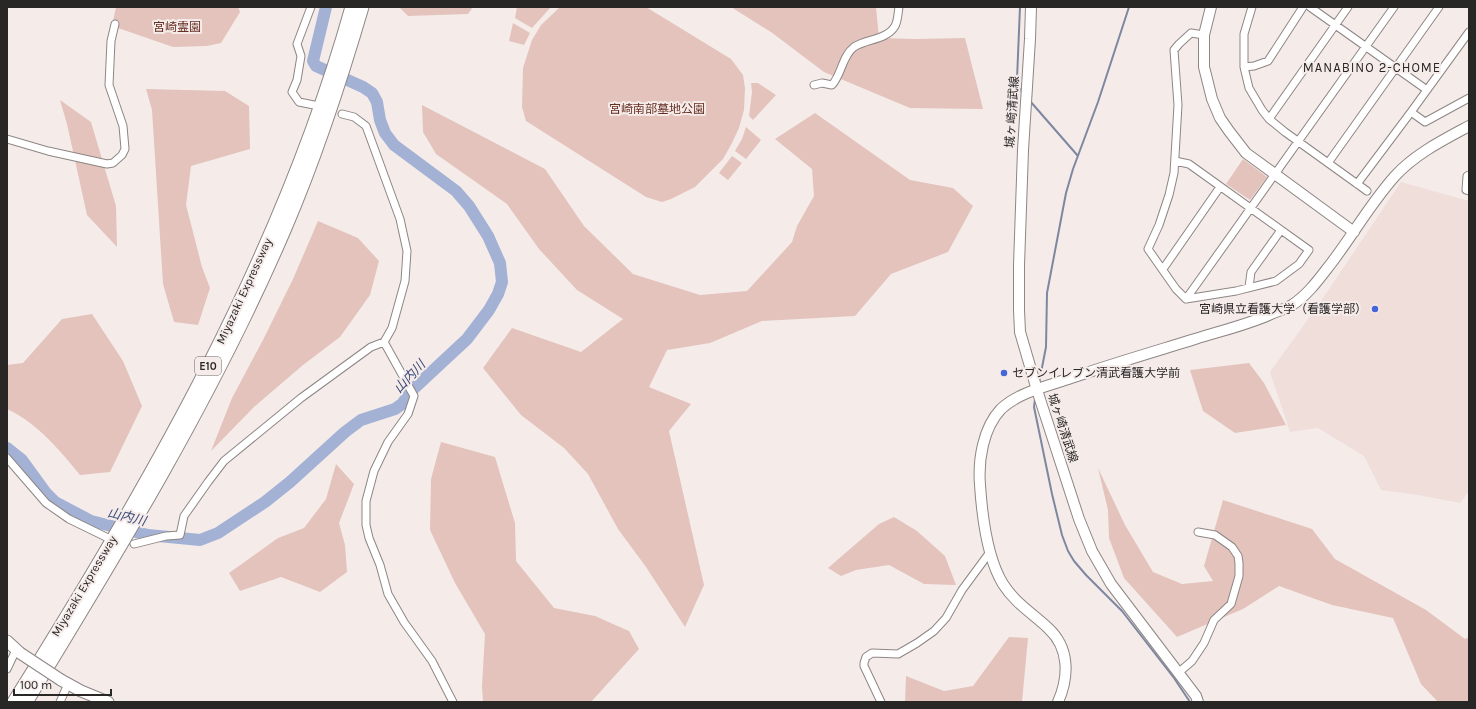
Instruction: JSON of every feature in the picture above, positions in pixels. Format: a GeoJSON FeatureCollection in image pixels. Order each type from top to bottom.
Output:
{"type":"FeatureCollection","features":[{"type":"Feature","properties":{"kind":"highway","name":"Miyazaki Expressway"},"geometry":{"type":"LineString","coordinates":[[14,702],[68,614],[157,462],[201,381],[259,263],[321,107],[352,7]]}},
{"type":"Feature","properties":{"kind":"highway","name":"Miyazaki Expressway"},"geometry":{"type":"LineString","coordinates":[[26,702],[144,506],[193,417],[240,326],[285,228],[300,189],[333,100],[362,7]]}},
{"type":"Feature","properties":{"kind":"highway"},"geometry":{"type":"LineString","coordinates":[[7,702],[53,630],[68,614]]}},
{"type":"Feature","properties":{"kind":"main road"},"geometry":{"type":"LineString","coordinates":[[12,648],[64,682],[108,702]]}},
{"type":"Feature","properties":{"kind":"street"},"geometry":{"type":"LineString","coordinates":[[311,7],[297,44],[302,56],[297,80],[292,92],[299,102],[314,105]]}},
{"type":"Feature","properties":{"kind":"street"},"geometry":{"type":"LineString","coordinates":[[814,85],[822,83],[832,84],[838,79],[846,57],[854,48],[887,34],[896,25],[899,7]]}},
{"type":"Feature","properties":{"kind":"street","name":"城ヶ崎清武線"},"geometry":{"type":"LineString","coordinates":[[1031,7],[1023,150],[1019,310],[1020,332],[1036,387],[1079,519],[1092,550],[1111,584],[1196,696],[1198,702]]}},
{"type":"Feature","properties":{"kind":"street"},"geometry":{"type":"LineString","coordinates":[[1211,7],[1204,35],[1204,67],[1212,99],[1220,118],[1246,153],[1354,232]]}},
{"type":"Feature","properties":{"kind":"street"},"geometry":{"type":"LineString","coordinates":[[1252,7],[1244,34],[1244,67],[1249,88],[1269,119],[1367,191]]}},
{"type":"Feature","properties":{"kind":"street"},"geometry":{"type":"LineString","coordinates":[[1244,67],[1254,66],[1268,61],[1303,7]]}},
{"type":"Feature","properties":{"kind":"street"},"geometry":{"type":"LineString","coordinates":[[1310,7],[1427,90]]}},
{"type":"Feature","properties":{"kind":"street"},"geometry":{"type":"LineString","coordinates":[[1269,119],[1348,7]]}},
{"type":"Feature","properties":{"kind":"street"},"geometry":{"type":"LineString","coordinates":[[1186,299],[1394,7]]}},
{"type":"Feature","properties":{"kind":"street"},"geometry":{"type":"LineString","coordinates":[[1328,163],[1439,7]]}},
{"type":"Feature","properties":{"kind":"street"},"geometry":{"type":"LineString","coordinates":[[7,139],[107,164],[113,163],[122,155],[125,149],[124,126],[109,85],[111,41],[116,24]]}},
{"type":"Feature","properties":{"kind":"street"},"geometry":{"type":"LineString","coordinates":[[1175,161],[1189,164],[1309,250],[1298,264],[1276,281],[1198,298],[1186,299],[1176,289],[1148,248],[1159,225],[1170,194],[1175,161],[1178,105],[1174,50],[1191,33],[1204,35]]}},
{"type":"Feature","properties":{"kind":"street"},"geometry":{"type":"LineString","coordinates":[[1357,184],[1468,37]]}},
{"type":"Feature","properties":{"kind":"street"},"geometry":{"type":"LineString","coordinates":[[1411,112],[1425,122],[1469,98]]}},
{"type":"Feature","properties":{"kind":"street"},"geometry":{"type":"LineString","coordinates":[[134,544],[166,536],[180,535],[184,516],[224,461],[307,394],[372,347],[384,342],[392,328],[405,281],[407,251],[400,219],[366,126],[354,116],[342,114]]}},
{"type":"Feature","properties":{"kind":"street"},"geometry":{"type":"LineString","coordinates":[[1058,702],[1065,684],[1066,663],[1064,653],[1056,637],[1049,629],[1019,604],[1004,586],[997,574],[990,552],[982,508],[980,462],[983,446],[993,421],[1001,409],[1036,387],[1257,320],[1292,305],[1310,290],[1397,174],[1419,156],[1444,139],[1469,126]]}},
{"type":"Feature","properties":{"kind":"street"},"geometry":{"type":"LineString","coordinates":[[1469,175],[1467,176],[1466,190],[1469,191]]}},
{"type":"Feature","properties":{"kind":"street"},"geometry":{"type":"LineString","coordinates":[[1163,269],[1220,187]]}},
{"type":"Feature","properties":{"kind":"street"},"geometry":{"type":"LineString","coordinates":[[1249,287],[1251,272],[1281,230]]}},
{"type":"Feature","properties":{"kind":"street"},"geometry":{"type":"LineString","coordinates":[[384,342],[414,396],[408,414],[388,442],[374,471],[366,501],[366,525],[388,594],[404,622],[432,661],[453,702]]}},
{"type":"Feature","properties":{"kind":"street"},"geometry":{"type":"LineString","coordinates":[[7,458],[46,503],[69,519],[106,537]]}},
{"type":"Feature","properties":{"kind":"street"},"geometry":{"type":"LineString","coordinates":[[1178,673],[1192,661],[1204,643],[1214,620],[1230,604],[1239,576],[1238,556],[1232,547],[1215,535],[1198,532]]}},
{"type":"Feature","properties":{"kind":"street"},"geometry":{"type":"LineString","coordinates":[[881,702],[864,666],[866,657],[872,653],[898,654],[934,631],[946,618],[962,590],[990,552]]}},
{"type":"Feature","properties":{"kind":"street"},"geometry":{"type":"LineString","coordinates":[[7,669],[12,648]]}},
{"type":"Feature","properties":{"kind":"street"},"geometry":{"type":"LineString","coordinates":[[60,702],[64,682]]}},
{"type":"Feature","properties":{"kind":"shaded area"},"geometry":{"type":"Polygon","coordinates":[[[1401,182],[1469,201],[1469,491],[1460,503],[1381,490],[1364,456],[1318,428],[1290,432],[1270,372],[1319,304],[1401,182]]]}},
{"type":"Feature","properties":{"kind":"green space","name":"宮崎霊園"},"geometry":{"type":"Polygon","coordinates":[[[116,7],[238,7],[240,12],[221,43],[207,46],[173,47],[118,28],[113,21],[116,7]]]}},
{"type":"Feature","properties":{"kind":"green space"},"geometry":{"type":"Polygon","coordinates":[[[399,7],[473,7],[468,14],[408,16],[399,7]]]}},
{"type":"Feature","properties":{"kind":"green space"},"geometry":{"type":"Polygon","coordinates":[[[517,7],[551,7],[532,28],[515,18],[517,7]]]}},
{"type":"Feature","properties":{"kind":"green space","name":"宮崎南部墓地公園"},"geometry":{"type":"Polygon","coordinates":[[[560,7],[646,7],[731,59],[743,75],[745,88],[744,110],[739,128],[723,159],[695,187],[662,202],[646,197],[526,121],[522,107],[523,68],[532,40],[541,25],[560,7]]]}},
{"type":"Feature","properties":{"kind":"green space"},"geometry":{"type":"Polygon","coordinates":[[[731,7],[876,7],[879,38],[965,38],[983,109],[910,108],[824,72],[771,32],[731,7]]]}},
{"type":"Feature","properties":{"kind":"green space"},"geometry":{"type":"Polygon","coordinates":[[[513,23],[530,33],[524,45],[509,41],[513,23]]]}},
{"type":"Feature","properties":{"kind":"green space"},"geometry":{"type":"Polygon","coordinates":[[[751,83],[758,83],[776,95],[753,120],[749,116],[752,92],[751,83]]]}},
{"type":"Feature","properties":{"kind":"green space"},"geometry":{"type":"Polygon","coordinates":[[[146,89],[225,91],[249,106],[250,149],[191,166],[186,205],[202,267],[210,288],[198,325],[174,322],[163,284],[152,110],[146,89]]]}},
{"type":"Feature","properties":{"kind":"green space"},"geometry":{"type":"Polygon","coordinates":[[[60,100],[91,122],[116,206],[117,247],[87,215],[67,124],[60,100]]]}},
{"type":"Feature","properties":{"kind":"green space"},"geometry":{"type":"Polygon","coordinates":[[[422,105],[545,169],[584,226],[633,274],[700,295],[747,291],[792,242],[797,226],[814,196],[812,169],[775,139],[815,113],[910,180],[953,188],[973,206],[948,252],[891,274],[855,316],[762,321],[710,343],[667,350],[649,387],[691,404],[669,431],[704,585],[685,627],[646,567],[618,529],[588,474],[564,448],[521,415],[483,368],[512,328],[581,352],[623,319],[577,290],[539,249],[507,204],[436,154],[423,132],[422,105]]]}},
{"type":"Feature","properties":{"kind":"green space"},"geometry":{"type":"Polygon","coordinates":[[[746,127],[761,140],[746,159],[735,151],[742,139],[746,127]]]}},
{"type":"Feature","properties":{"kind":"green space"},"geometry":{"type":"Polygon","coordinates":[[[732,156],[742,163],[728,180],[719,173],[732,156]]]}},
{"type":"Feature","properties":{"kind":"green space"},"geometry":{"type":"Polygon","coordinates":[[[1243,159],[1267,177],[1250,200],[1226,184],[1243,159]]]}},
{"type":"Feature","properties":{"kind":"green space"},"geometry":{"type":"Polygon","coordinates":[[[318,221],[358,238],[379,261],[370,295],[340,337],[303,365],[254,407],[211,451],[232,398],[293,279],[318,221]]]}},
{"type":"Feature","properties":{"kind":"green space"},"geometry":{"type":"Polygon","coordinates":[[[92,314],[123,361],[142,406],[110,472],[80,475],[56,446],[38,429],[7,409],[7,365],[23,363],[62,319],[92,314]]]}},
{"type":"Feature","properties":{"kind":"green space"},"geometry":{"type":"Polygon","coordinates":[[[1249,363],[1264,383],[1286,425],[1235,433],[1203,411],[1190,370],[1249,363]]]}},
{"type":"Feature","properties":{"kind":"green space"},"geometry":{"type":"Polygon","coordinates":[[[441,442],[495,457],[515,523],[516,561],[554,608],[595,616],[629,631],[639,649],[591,702],[483,702],[482,686],[485,634],[455,583],[430,530],[431,479],[441,442]]]}},
{"type":"Feature","properties":{"kind":"green space"},"geometry":{"type":"Polygon","coordinates":[[[336,464],[354,484],[339,523],[345,545],[347,572],[320,592],[281,577],[240,591],[229,573],[278,538],[304,528],[326,499],[336,464]]]}},
{"type":"Feature","properties":{"kind":"green space"},"geometry":{"type":"Polygon","coordinates":[[[1098,468],[1125,525],[1153,572],[1182,584],[1213,581],[1204,566],[1223,500],[1312,529],[1335,559],[1426,610],[1465,639],[1469,637],[1469,702],[1438,702],[1421,684],[1393,618],[1332,605],[1279,586],[1243,609],[1177,637],[1124,578],[1109,538],[1108,510],[1098,468]]]}},
{"type":"Feature","properties":{"kind":"green space"},"geometry":{"type":"Polygon","coordinates":[[[894,517],[917,531],[945,556],[956,585],[924,584],[889,565],[856,570],[841,576],[828,568],[879,524],[894,517]]]}},
{"type":"Feature","properties":{"kind":"green space"},"geometry":{"type":"Polygon","coordinates":[[[1009,637],[1028,638],[1022,702],[905,702],[906,676],[944,691],[973,686],[1009,637]]]}},
{"type":"Feature","properties":{"kind":"waterway","name":"山内川"},"geometry":{"type":"LineString","coordinates":[[7,448],[22,460],[46,493],[55,502],[91,521],[148,535],[200,540],[218,533],[265,502],[290,482],[345,432],[361,420],[395,409],[402,404],[410,392],[467,339],[489,310],[498,294],[502,282],[500,263],[488,236],[469,206],[456,191],[394,145],[385,133],[380,120],[377,102],[372,93],[363,87],[316,66],[313,61],[326,7]]}},
{"type":"Feature","properties":{"kind":"waterway"},"geometry":{"type":"LineString","coordinates":[[1020,7],[1017,86],[1023,93]]}},
{"type":"Feature","properties":{"kind":"waterway"},"geometry":{"type":"LineString","coordinates":[[1039,383],[1046,347],[1047,293],[1066,193],[1129,7]]}},
{"type":"Feature","properties":{"kind":"waterway"},"geometry":{"type":"LineString","coordinates":[[1030,101],[1078,156]]}},
{"type":"Feature","properties":{"kind":"waterway"},"geometry":{"type":"LineString","coordinates":[[1035,399],[1034,407],[1052,494],[1062,535],[1068,551],[1086,575],[1122,611],[1174,678],[1190,702]]}},
{"type":"Feature","properties":{"kind":"place","name":"宮崎県立看護大学（看護学部）"},"geometry":{"type":"Point","coordinates":[1375,309]}},
{"type":"Feature","properties":{"kind":"place","name":"セブンイレブン清武看護大学前"},"geometry":{"type":"Point","coordinates":[1004,373]}},
{"type":"Feature","properties":{"kind":"district","name":"MANABINO 2-CHOME"},"geometry":{"type":"Point","coordinates":[1372,67]}}]}
